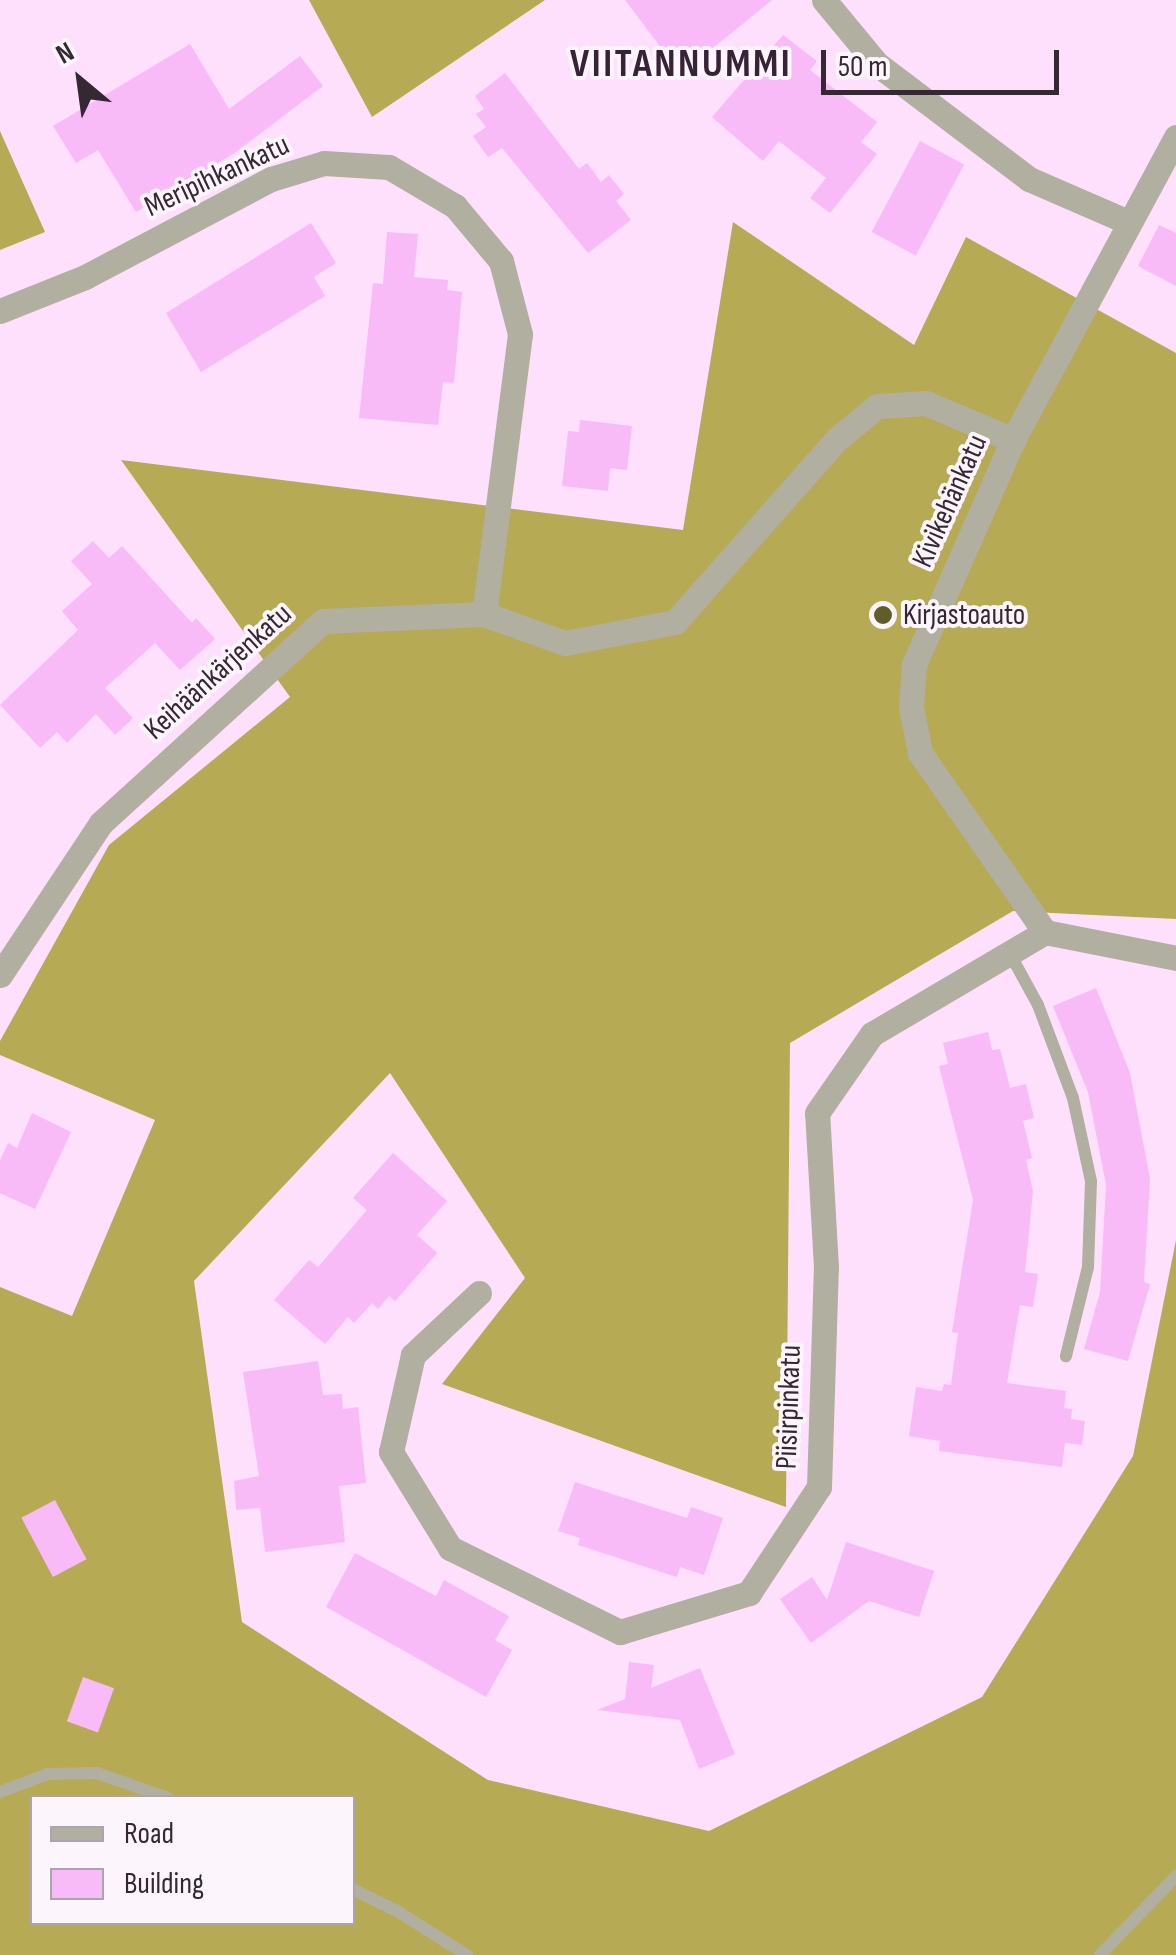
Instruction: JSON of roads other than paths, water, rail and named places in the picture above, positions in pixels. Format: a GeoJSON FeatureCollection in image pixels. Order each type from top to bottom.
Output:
{"type":"FeatureCollection","features":[{"type":"Feature","properties":{"kind":"street"},"geometry":{"type":"LineString","coordinates":[[824,0],[877,64],[1029,179],[1128,222]]}},
{"type":"Feature","properties":{"kind":"street","name":"Kivikehänkatu"},"geometry":{"type":"LineString","coordinates":[[1044,932],[920,753],[911,708],[914,664],[1013,440],[1176,136]]}},
{"type":"Feature","properties":{"kind":"street","name":"Meripihkankatu"},"geometry":{"type":"LineString","coordinates":[[0,311],[86,277],[272,179],[324,163],[389,167],[455,206],[501,261],[520,334],[484,614]]}},
{"type":"Feature","properties":{"kind":"street","name":"Keihäänkärjenkatu"},"geometry":{"type":"LineString","coordinates":[[0,975],[102,823],[323,621],[484,614],[565,644],[675,622],[837,439],[876,406],[926,403],[1013,440]]}},
{"type":"Feature","properties":{"kind":"street"},"geometry":{"type":"LineString","coordinates":[[1044,932],[1176,958]]}},
{"type":"Feature","properties":{"kind":"street","name":"Piisirpinkatu"},"geometry":{"type":"LineString","coordinates":[[479,1293],[413,1355],[392,1452],[450,1548],[620,1632],[749,1593],[819,1486],[826,1267],[817,1113],[872,1034],[1044,932]]}},
{"type":"Feature","properties":{"kind":"lane"},"geometry":{"type":"LineString","coordinates":[[1009,952],[1038,1005],[1074,1098],[1091,1181],[1088,1267],[1066,1356]]}},
{"type":"Feature","properties":{"kind":"lane"},"geometry":{"type":"LineString","coordinates":[[0,1792],[48,1774],[97,1774],[159,1795]]}},
{"type":"Feature","properties":{"kind":"lane"},"geometry":{"type":"LineString","coordinates":[[1100,1955],[1176,1876]]}},
{"type":"Feature","properties":{"kind":"lane"},"geometry":{"type":"LineString","coordinates":[[355,1890],[398,1911],[467,1955]]}},
{"type":"Feature","properties":{"kind":"place","name":"Kirjastoauto"},"geometry":{"type":"Point","coordinates":[883,615]}},
{"type":"Feature","properties":{"kind":"district","name":"VIITANNUMMI"},"geometry":{"type":"Point","coordinates":[681,64]}}]}
